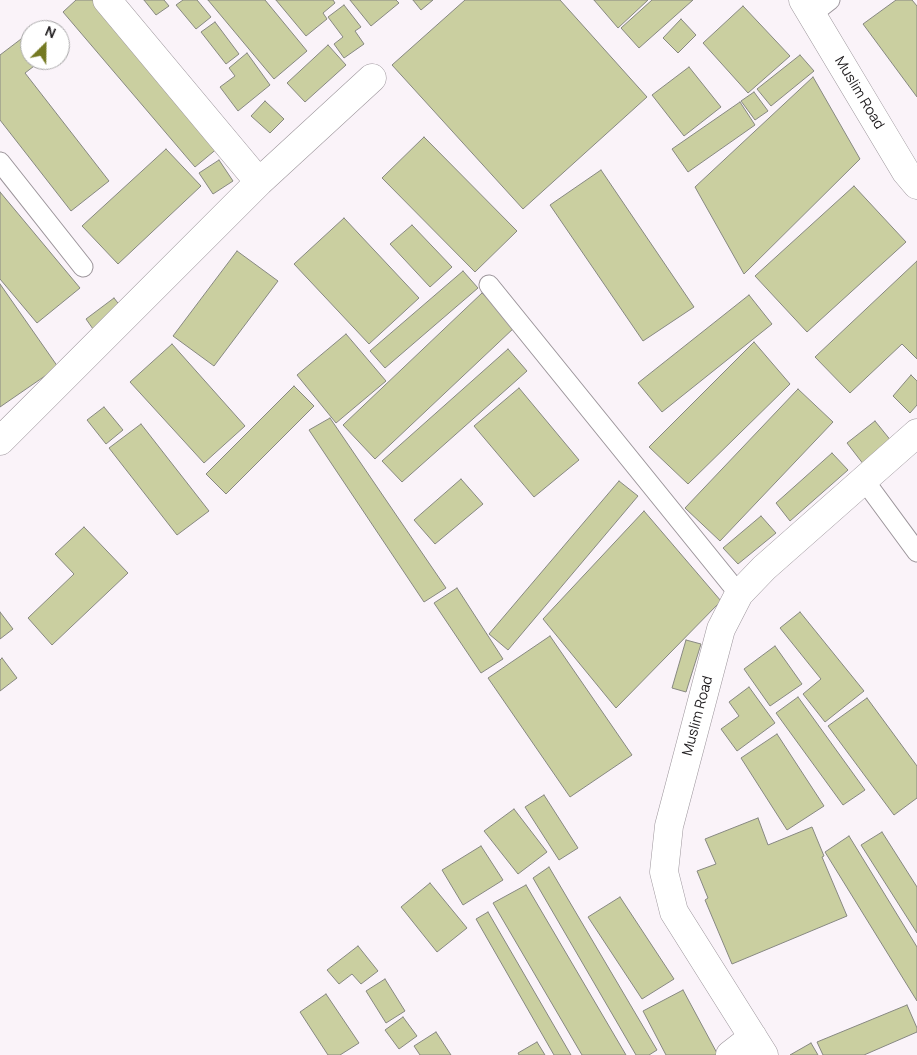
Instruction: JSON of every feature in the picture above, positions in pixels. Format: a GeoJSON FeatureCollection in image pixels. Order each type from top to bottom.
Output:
{"type":"FeatureCollection","features":[{"type":"Feature","properties":{"kind":"street"},"geometry":{"type":"LineString","coordinates":[[107,0],[259,182]]}},
{"type":"Feature","properties":{"kind":"street","name":"Muslim Road"},"geometry":{"type":"LineString","coordinates":[[815,5],[906,172],[917,184]]}},
{"type":"Feature","properties":{"kind":"street"},"geometry":{"type":"LineString","coordinates":[[0,441],[259,182],[372,78]]}},
{"type":"Feature","properties":{"kind":"street","name":"Muslim Road"},"geometry":{"type":"LineString","coordinates":[[759,1046],[674,912],[664,872],[668,826],[721,629],[738,594],[764,568],[917,433]]}},
{"type":"Feature","properties":{"kind":"street"},"geometry":{"type":"LineString","coordinates":[[730,1055],[759,1046]]}},
{"type":"Feature","properties":{"kind":"lane"},"geometry":{"type":"LineString","coordinates":[[0,162],[83,267]]}},
{"type":"Feature","properties":{"kind":"lane"},"geometry":{"type":"LineString","coordinates":[[489,285],[738,594]]}},
{"type":"Feature","properties":{"kind":"lane"},"geometry":{"type":"LineString","coordinates":[[864,480],[917,552]]}},
{"type":"Feature","properties":{"kind":"building"},"geometry":{"type":"Polygon","coordinates":[[[76,0],[94,0],[219,147],[195,167],[63,12],[76,0]]]}},
{"type":"Feature","properties":{"kind":"building"},"geometry":{"type":"Polygon","coordinates":[[[144,0],[164,0],[169,6],[156,15],[144,0]]]}},
{"type":"Feature","properties":{"kind":"building"},"geometry":{"type":"Polygon","coordinates":[[[183,0],[197,0],[211,17],[196,29],[176,5],[183,0]]]}},
{"type":"Feature","properties":{"kind":"building"},"geometry":{"type":"Polygon","coordinates":[[[208,0],[265,0],[307,51],[274,79],[208,0]]]}},
{"type":"Feature","properties":{"kind":"building"},"geometry":{"type":"Polygon","coordinates":[[[276,0],[333,0],[335,3],[323,13],[327,19],[306,36],[276,0]]]}},
{"type":"Feature","properties":{"kind":"building"},"geometry":{"type":"Polygon","coordinates":[[[350,0],[396,0],[399,3],[371,26],[350,0]]]}},
{"type":"Feature","properties":{"kind":"building"},"geometry":{"type":"Polygon","coordinates":[[[413,0],[433,0],[421,10],[413,0]]]}},
{"type":"Feature","properties":{"kind":"building"},"geometry":{"type":"Polygon","coordinates":[[[465,0],[560,0],[647,97],[523,209],[392,65],[465,0]]]}},
{"type":"Feature","properties":{"kind":"building"},"geometry":{"type":"Polygon","coordinates":[[[594,0],[648,0],[618,28],[594,0]]]}},
{"type":"Feature","properties":{"kind":"building"},"geometry":{"type":"Polygon","coordinates":[[[652,0],[693,0],[639,48],[621,28],[652,0]]]}},
{"type":"Feature","properties":{"kind":"building"},"geometry":{"type":"Polygon","coordinates":[[[896,0],[912,0],[917,6],[917,97],[863,24],[896,0]]]}},
{"type":"Feature","properties":{"kind":"building"},"geometry":{"type":"Polygon","coordinates":[[[344,5],[361,27],[355,31],[364,44],[344,58],[334,44],[343,37],[328,17],[344,5]]]}},
{"type":"Feature","properties":{"kind":"building"},"geometry":{"type":"Polygon","coordinates":[[[743,6],[790,56],[748,93],[703,43],[743,6]]]}},
{"type":"Feature","properties":{"kind":"building"},"geometry":{"type":"Polygon","coordinates":[[[681,19],[696,35],[678,53],[663,38],[681,19]]]}},
{"type":"Feature","properties":{"kind":"building"},"geometry":{"type":"Polygon","coordinates":[[[215,22],[239,54],[226,64],[201,32],[215,22]]]}},
{"type":"Feature","properties":{"kind":"building"},"geometry":{"type":"Polygon","coordinates":[[[20,40],[20,70],[29,70],[25,73],[109,181],[71,211],[0,120],[0,55],[20,40]]]}},
{"type":"Feature","properties":{"kind":"building"},"geometry":{"type":"Polygon","coordinates":[[[328,45],[346,65],[305,102],[287,83],[328,45]]]}},
{"type":"Feature","properties":{"kind":"building"},"geometry":{"type":"Polygon","coordinates":[[[247,53],[270,85],[238,111],[220,87],[235,76],[229,68],[247,53]]]}},
{"type":"Feature","properties":{"kind":"building"},"geometry":{"type":"Polygon","coordinates":[[[800,55],[814,71],[771,106],[757,89],[800,55]]]}},
{"type":"Feature","properties":{"kind":"building"},"geometry":{"type":"Polygon","coordinates":[[[689,67],[721,107],[684,136],[652,95],[689,67]]]}},
{"type":"Feature","properties":{"kind":"building"},"geometry":{"type":"Polygon","coordinates":[[[813,77],[860,159],[744,274],[695,187],[813,77]]]}},
{"type":"Feature","properties":{"kind":"building"},"geometry":{"type":"Polygon","coordinates":[[[754,92],[768,111],[755,120],[741,101],[754,92]]]}},
{"type":"Feature","properties":{"kind":"building"},"geometry":{"type":"Polygon","coordinates":[[[265,101],[284,119],[270,133],[251,116],[265,101]]]}},
{"type":"Feature","properties":{"kind":"building"},"geometry":{"type":"Polygon","coordinates":[[[740,102],[755,125],[688,172],[672,149],[740,102]]]}},
{"type":"Feature","properties":{"kind":"building"},"geometry":{"type":"Polygon","coordinates":[[[424,137],[517,231],[475,272],[382,178],[424,137]]]}},
{"type":"Feature","properties":{"kind":"building"},"geometry":{"type":"Polygon","coordinates":[[[166,149],[201,186],[118,264],[82,226],[166,149]]]}},
{"type":"Feature","properties":{"kind":"building"},"geometry":{"type":"Polygon","coordinates":[[[219,160],[233,181],[213,194],[199,173],[219,160]]]}},
{"type":"Feature","properties":{"kind":"building"},"geometry":{"type":"Polygon","coordinates":[[[601,170],[694,307],[643,341],[550,205],[601,170]]]}},
{"type":"Feature","properties":{"kind":"building"},"geometry":{"type":"Polygon","coordinates":[[[854,186],[906,242],[807,332],[755,276],[854,186]]]}},
{"type":"Feature","properties":{"kind":"building"},"geometry":{"type":"Polygon","coordinates":[[[0,192],[80,288],[37,323],[0,279],[0,192]]]}},
{"type":"Feature","properties":{"kind":"building"},"geometry":{"type":"Polygon","coordinates":[[[344,218],[419,298],[369,344],[294,264],[344,218]]]}},
{"type":"Feature","properties":{"kind":"building"},"geometry":{"type":"Polygon","coordinates":[[[412,225],[452,267],[430,287],[390,244],[412,225]]]}},
{"type":"Feature","properties":{"kind":"building"},"geometry":{"type":"Polygon","coordinates":[[[237,251],[278,281],[214,366],[173,336],[237,251]]]}},
{"type":"Feature","properties":{"kind":"building"},"geometry":{"type":"Polygon","coordinates":[[[917,261],[917,359],[902,344],[850,393],[815,357],[917,261]]]}},
{"type":"Feature","properties":{"kind":"building"},"geometry":{"type":"Polygon","coordinates":[[[463,271],[478,288],[385,368],[370,351],[463,271]]]}},
{"type":"Feature","properties":{"kind":"building"},"geometry":{"type":"Polygon","coordinates":[[[0,284],[58,367],[0,407],[0,284]]]}},
{"type":"Feature","properties":{"kind":"building"},"geometry":{"type":"Polygon","coordinates":[[[482,293],[515,327],[375,459],[343,425],[482,293]]]}},
{"type":"Feature","properties":{"kind":"building"},"geometry":{"type":"Polygon","coordinates":[[[749,295],[772,324],[662,412],[638,383],[749,295]]]}},
{"type":"Feature","properties":{"kind":"building"},"geometry":{"type":"Polygon","coordinates":[[[114,298],[121,307],[93,329],[86,319],[114,298]]]}},
{"type":"Feature","properties":{"kind":"building"},"geometry":{"type":"Polygon","coordinates":[[[346,334],[386,381],[336,423],[297,375],[346,334]]]}},
{"type":"Feature","properties":{"kind":"building"},"geometry":{"type":"Polygon","coordinates":[[[754,342],[790,384],[688,484],[649,447],[754,342]]]}},
{"type":"Feature","properties":{"kind":"building"},"geometry":{"type":"Polygon","coordinates":[[[172,344],[245,426],[204,463],[130,382],[172,344]]]}},
{"type":"Feature","properties":{"kind":"building"},"geometry":{"type":"Polygon","coordinates":[[[508,349],[527,371],[402,482],[382,461],[508,349]]]}},
{"type":"Feature","properties":{"kind":"building"},"geometry":{"type":"Polygon","coordinates":[[[911,375],[917,381],[917,405],[910,413],[893,396],[911,375]]]}},
{"type":"Feature","properties":{"kind":"building"},"geometry":{"type":"Polygon","coordinates":[[[294,386],[314,406],[226,494],[206,474],[294,386]]]}},
{"type":"Feature","properties":{"kind":"building"},"geometry":{"type":"Polygon","coordinates":[[[519,388],[579,460],[534,497],[474,426],[519,388]]]}},
{"type":"Feature","properties":{"kind":"building"},"geometry":{"type":"Polygon","coordinates":[[[798,389],[833,422],[720,541],[685,508],[798,389]]]}},
{"type":"Feature","properties":{"kind":"building"},"geometry":{"type":"Polygon","coordinates":[[[104,407],[123,430],[106,444],[87,420],[104,407]]]}},
{"type":"Feature","properties":{"kind":"building"},"geometry":{"type":"Polygon","coordinates":[[[330,418],[446,588],[424,602],[309,430],[330,418]]]}},
{"type":"Feature","properties":{"kind":"building"},"geometry":{"type":"Polygon","coordinates":[[[875,421],[892,442],[864,465],[847,443],[875,421]]]}},
{"type":"Feature","properties":{"kind":"building"},"geometry":{"type":"Polygon","coordinates":[[[141,424],[209,511],[177,535],[109,448],[141,424]]]}},
{"type":"Feature","properties":{"kind":"building"},"geometry":{"type":"Polygon","coordinates":[[[832,453],[848,470],[790,521],[776,503],[832,453]]]}},
{"type":"Feature","properties":{"kind":"building"},"geometry":{"type":"Polygon","coordinates":[[[461,479],[483,504],[435,544],[414,520],[461,479]]]}},
{"type":"Feature","properties":{"kind":"building"},"geometry":{"type":"Polygon","coordinates":[[[619,481],[638,496],[508,650],[489,634],[619,481]]]}},
{"type":"Feature","properties":{"kind":"building"},"geometry":{"type":"Polygon","coordinates":[[[644,511],[721,601],[616,708],[543,619],[644,511]]]}},
{"type":"Feature","properties":{"kind":"building"},"geometry":{"type":"Polygon","coordinates":[[[761,516],[776,533],[738,564],[723,548],[761,516]]]}},
{"type":"Feature","properties":{"kind":"building"},"geometry":{"type":"Polygon","coordinates":[[[84,527],[128,573],[52,645],[28,618],[74,574],[55,554],[84,527]]]}},
{"type":"Feature","properties":{"kind":"building"},"geometry":{"type":"Polygon","coordinates":[[[457,588],[503,659],[481,673],[434,603],[457,588]]]}},
{"type":"Feature","properties":{"kind":"building"},"geometry":{"type":"Polygon","coordinates":[[[0,612],[13,629],[0,639],[0,612]]]}},
{"type":"Feature","properties":{"kind":"building"},"geometry":{"type":"Polygon","coordinates":[[[800,612],[864,691],[825,722],[803,694],[821,679],[780,628],[800,612]]]}},
{"type":"Feature","properties":{"kind":"building"},"geometry":{"type":"Polygon","coordinates":[[[550,636],[632,755],[570,797],[488,678],[550,636]]]}},
{"type":"Feature","properties":{"kind":"building"},"geometry":{"type":"Polygon","coordinates":[[[686,640],[701,644],[686,692],[672,688],[686,640]]]}},
{"type":"Feature","properties":{"kind":"building"},"geometry":{"type":"Polygon","coordinates":[[[775,646],[802,684],[770,706],[744,669],[775,646]]]}},
{"type":"Feature","properties":{"kind":"building"},"geometry":{"type":"Polygon","coordinates":[[[2,658],[17,678],[0,691],[0,660],[2,658]]]}},
{"type":"Feature","properties":{"kind":"building"},"geometry":{"type":"Polygon","coordinates":[[[749,687],[775,723],[737,751],[721,729],[739,716],[729,702],[749,687]]]}},
{"type":"Feature","properties":{"kind":"building"},"geometry":{"type":"Polygon","coordinates":[[[798,697],[865,790],[843,805],[776,713],[798,697]]]}},
{"type":"Feature","properties":{"kind":"building"},"geometry":{"type":"Polygon","coordinates":[[[867,698],[917,766],[917,798],[894,815],[828,726],[867,698]]]}},
{"type":"Feature","properties":{"kind":"building"},"geometry":{"type":"Polygon","coordinates":[[[777,734],[824,806],[787,830],[741,758],[777,734]]]}},
{"type":"Feature","properties":{"kind":"building"},"geometry":{"type":"Polygon","coordinates":[[[544,795],[578,848],[559,860],[525,807],[544,795]]]}},
{"type":"Feature","properties":{"kind":"building"},"geometry":{"type":"Polygon","coordinates":[[[514,809],[547,852],[518,874],[484,831],[514,809]]]}},
{"type":"Feature","properties":{"kind":"building"},"geometry":{"type":"Polygon","coordinates":[[[758,818],[768,845],[812,827],[824,856],[822,857],[847,916],[732,964],[705,900],[708,898],[697,871],[716,864],[705,839],[758,818]]]}},
{"type":"Feature","properties":{"kind":"building"},"geometry":{"type":"Polygon","coordinates":[[[882,832],[917,887],[917,933],[861,845],[882,832]]]}},
{"type":"Feature","properties":{"kind":"building"},"geometry":{"type":"Polygon","coordinates":[[[849,836],[917,947],[917,1001],[825,852],[849,836]]]}},
{"type":"Feature","properties":{"kind":"building"},"geometry":{"type":"Polygon","coordinates":[[[481,846],[503,880],[463,905],[442,870],[481,846]]]}},
{"type":"Feature","properties":{"kind":"building"},"geometry":{"type":"Polygon","coordinates":[[[549,867],[657,1050],[649,1055],[636,1055],[533,878],[549,867]]]}},
{"type":"Feature","properties":{"kind":"building"},"geometry":{"type":"Polygon","coordinates":[[[430,883],[467,928],[437,952],[401,907],[430,883]]]}},
{"type":"Feature","properties":{"kind":"building"},"geometry":{"type":"Polygon","coordinates":[[[526,885],[626,1055],[582,1055],[493,903],[526,885]]]}},
{"type":"Feature","properties":{"kind":"building"},"geometry":{"type":"Polygon","coordinates":[[[620,897],[674,979],[642,999],[588,917],[620,897]]]}},
{"type":"Feature","properties":{"kind":"building"},"geometry":{"type":"Polygon","coordinates":[[[488,912],[571,1055],[554,1055],[476,919],[488,912]]]}},
{"type":"Feature","properties":{"kind":"building"},"geometry":{"type":"Polygon","coordinates":[[[358,946],[378,971],[361,984],[352,974],[339,984],[327,970],[358,946]]]}},
{"type":"Feature","properties":{"kind":"building"},"geometry":{"type":"Polygon","coordinates":[[[385,979],[405,1011],[386,1023],[366,991],[385,979]]]}},
{"type":"Feature","properties":{"kind":"building"},"geometry":{"type":"Polygon","coordinates":[[[683,990],[718,1055],[666,1055],[643,1011],[683,990]]]}},
{"type":"Feature","properties":{"kind":"building"},"geometry":{"type":"Polygon","coordinates":[[[326,994],[359,1043],[340,1055],[328,1055],[300,1012],[326,994]]]}},
{"type":"Feature","properties":{"kind":"building"},"geometry":{"type":"Polygon","coordinates":[[[907,1005],[917,1032],[864,1055],[823,1055],[817,1042],[907,1005]]]}},
{"type":"Feature","properties":{"kind":"building"},"geometry":{"type":"Polygon","coordinates":[[[403,1017],[417,1036],[399,1049],[385,1030],[403,1017]]]}},
{"type":"Feature","properties":{"kind":"building"},"geometry":{"type":"Polygon","coordinates":[[[436,1032],[451,1055],[420,1055],[414,1046],[436,1032]]]}},
{"type":"Feature","properties":{"kind":"building"},"geometry":{"type":"Polygon","coordinates":[[[537,1042],[545,1055],[519,1055],[518,1053],[537,1042]]]}},
{"type":"Feature","properties":{"kind":"building"},"geometry":{"type":"Polygon","coordinates":[[[811,1043],[818,1055],[790,1055],[811,1043]]]}}]}
